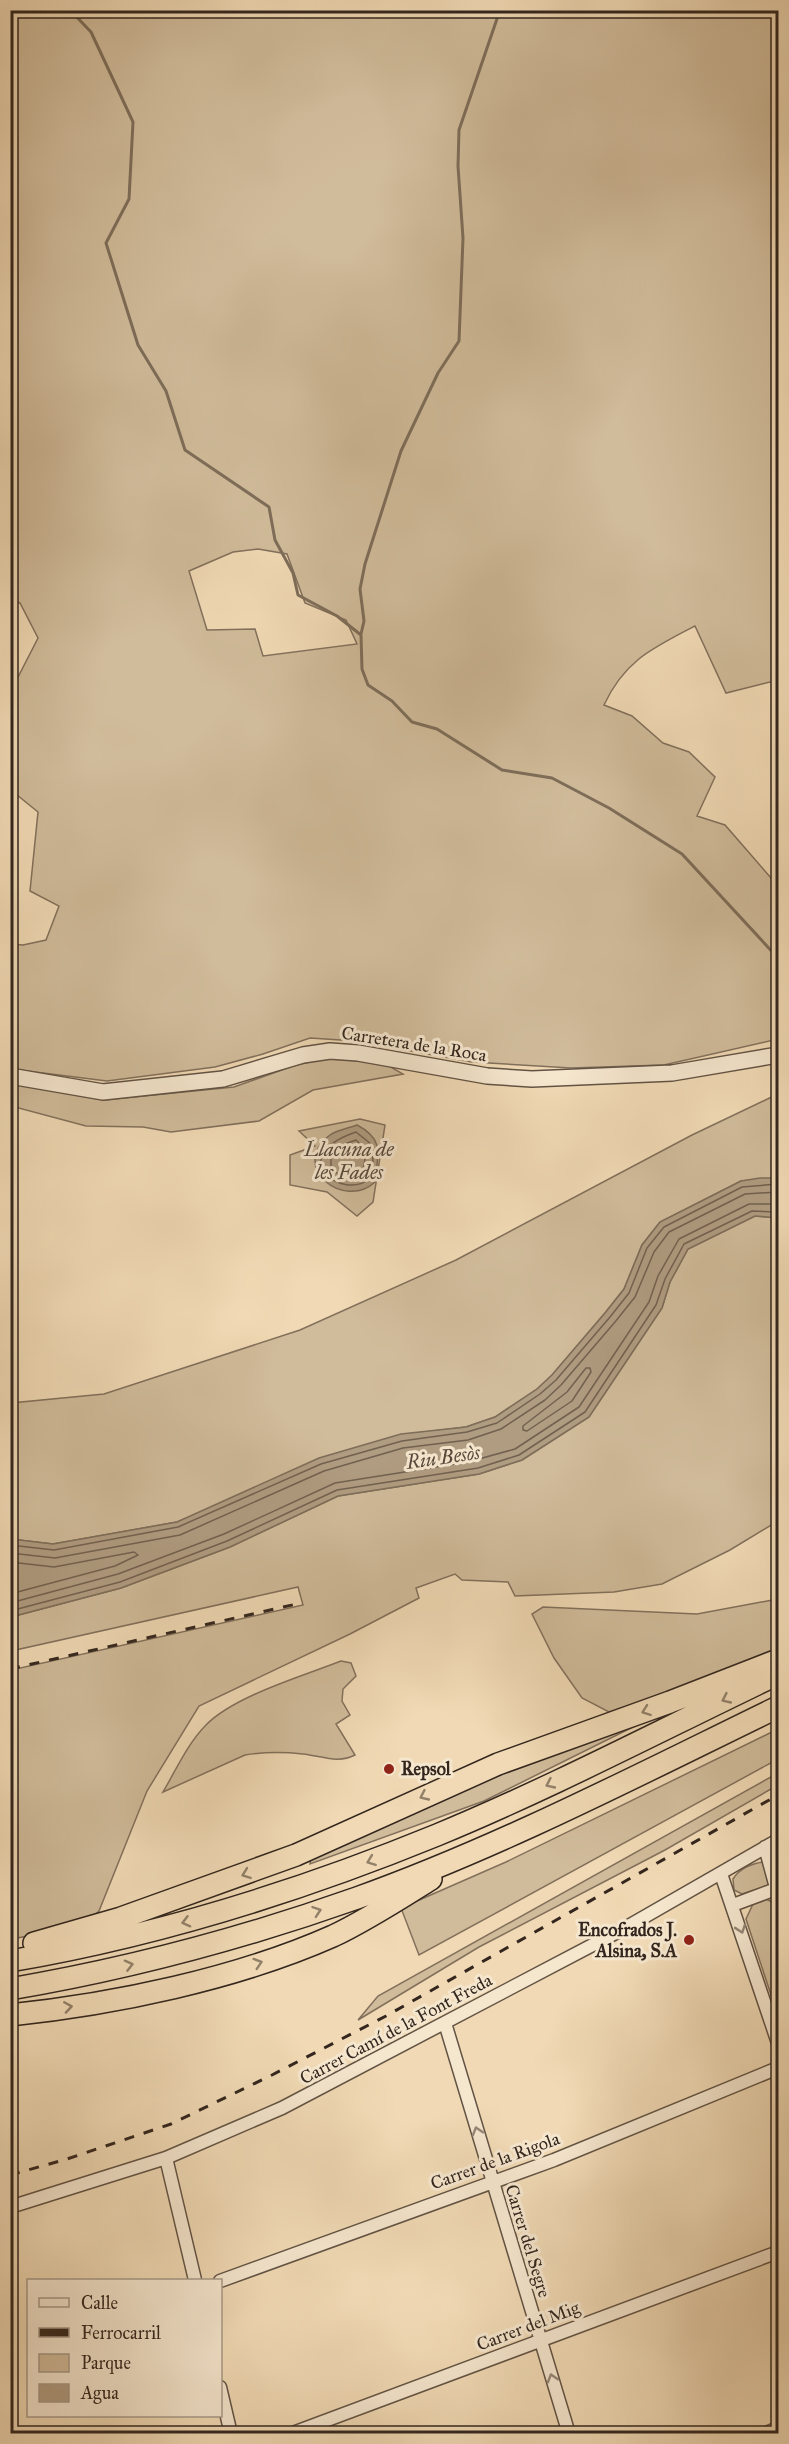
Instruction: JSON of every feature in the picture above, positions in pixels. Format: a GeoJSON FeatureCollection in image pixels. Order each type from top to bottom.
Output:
{"type":"FeatureCollection","features":[{"type":"Feature","properties":{"kind":"highway"},"geometry":{"type":"LineString","coordinates":[[10,1951],[121,1918],[287,1858],[498,1764],[778,1660]]}},
{"type":"Feature","properties":{"kind":"highway"},"geometry":{"type":"LineString","coordinates":[[10,1961],[186,1922],[265,1899],[351,1868],[439,1834],[536,1790],[778,1674]]}},
{"type":"Feature","properties":{"kind":"highway"},"geometry":{"type":"LineString","coordinates":[[10,1989],[109,1970],[280,1924],[387,1886],[489,1843],[778,1707]]}},
{"type":"Feature","properties":{"kind":"highway"},"geometry":{"type":"LineString","coordinates":[[10,2014],[72,2007],[178,1985],[313,1944],[386,1907],[489,1843]]}},
{"type":"Feature","properties":{"kind":"street","name":"Carretera de la Roca"},"geometry":{"type":"LineString","coordinates":[[10,1076],[103,1092],[232,1078],[303,1055],[330,1051],[358,1053],[487,1076],[532,1079],[672,1073],[778,1055]]}},
{"type":"Feature","properties":{"kind":"street","name":"Carrer Camí de la Font Freda"},"geometry":{"type":"LineString","coordinates":[[10,2207],[166,2158],[282,2108],[721,1875],[778,1840]]}},
{"type":"Feature","properties":{"kind":"street"},"geometry":{"type":"LineString","coordinates":[[733,1905],[777,1892],[765,1847]]}},
{"type":"Feature","properties":{"kind":"street"},"geometry":{"type":"LineString","coordinates":[[721,1875],[778,2043]]}},
{"type":"Feature","properties":{"kind":"street","name":"Carrer del Segre"},"geometry":{"type":"LineString","coordinates":[[445,2023],[569,2433]]}},
{"type":"Feature","properties":{"kind":"street","name":"Carrer de la Rigola"},"geometry":{"type":"LineString","coordinates":[[222,2280],[554,2160],[778,2068]]}},
{"type":"Feature","properties":{"kind":"street"},"geometry":{"type":"LineString","coordinates":[[166,2158],[195,2279]]}},
{"type":"Feature","properties":{"kind":"street","name":"Carrer del Mig"},"geometry":{"type":"LineString","coordinates":[[290,2433],[778,2252]]}},
{"type":"Feature","properties":{"kind":"street"},"geometry":{"type":"LineString","coordinates":[[222,2395],[231,2433]]}},
{"type":"Feature","properties":{"kind":"street"},"geometry":{"type":"LineString","coordinates":[[764,2433],[778,2428]]}},
{"type":"Feature","properties":{"kind":"green space"},"geometry":{"type":"Polygon","coordinates":[[[11,11],[778,11],[778,680],[726,693],[695,626],[653,649],[631,666],[612,690],[604,705],[632,716],[663,743],[689,752],[715,777],[697,816],[725,825],[778,886],[778,1039],[664,1065],[571,1068],[472,1062],[356,1041],[310,1038],[215,1067],[107,1081],[11,1069],[11,1034],[14,1025],[10,1020],[11,944],[23,945],[46,940],[59,906],[30,891],[38,812],[17,795],[11,815],[11,684],[16,681],[38,638],[20,603],[10,600],[11,11]],[[258,549],[233,552],[189,571],[207,630],[255,629],[263,656],[357,644],[346,620],[305,603],[287,554],[258,549]]]}},
{"type":"Feature","properties":{"kind":"green space"},"geometry":{"type":"Polygon","coordinates":[[[326,1058],[384,1063],[403,1074],[313,1090],[259,1121],[171,1132],[143,1127],[86,1126],[11,1106],[10,1083],[103,1100],[234,1087],[293,1066],[326,1058]]]}},
{"type":"Feature","properties":{"kind":"green space"},"geometry":{"type":"Polygon","coordinates":[[[778,1094],[778,1178],[741,1181],[660,1222],[642,1245],[624,1289],[605,1313],[552,1375],[537,1389],[495,1417],[466,1427],[401,1435],[177,1522],[53,1544],[11,1539],[11,1403],[104,1394],[300,1330],[456,1260],[692,1135],[778,1094]]]}},
{"type":"Feature","properties":{"kind":"green space"},"geometry":{"type":"Polygon","coordinates":[[[360,1119],[385,1125],[373,1202],[357,1216],[327,1192],[290,1185],[290,1155],[315,1146],[299,1131],[360,1119]]]}},
{"type":"Feature","properties":{"kind":"green space"},"geometry":{"type":"Polygon","coordinates":[[[755,1216],[778,1218],[778,1521],[730,1550],[662,1584],[614,1592],[515,1596],[508,1582],[462,1580],[455,1574],[416,1588],[419,1598],[350,1634],[199,1706],[147,1791],[99,1911],[80,1927],[11,1939],[11,1670],[303,1605],[298,1587],[11,1651],[11,1617],[121,1588],[230,1547],[338,1496],[479,1474],[522,1460],[589,1417],[662,1308],[670,1282],[688,1249],[755,1216]]]}},
{"type":"Feature","properties":{"kind":"green space"},"geometry":{"type":"Polygon","coordinates":[[[778,1599],[778,1652],[677,1690],[609,1712],[582,1698],[554,1658],[532,1614],[543,1607],[697,1614],[778,1599]]]}},
{"type":"Feature","properties":{"kind":"green space"},"geometry":{"type":"Polygon","coordinates":[[[341,1661],[351,1663],[356,1676],[343,1689],[342,1701],[350,1715],[336,1724],[355,1755],[336,1759],[289,1753],[245,1755],[163,1792],[194,1740],[218,1715],[251,1696],[341,1661]]]}},
{"type":"Feature","properties":{"kind":"green space"},"geometry":{"type":"Polygon","coordinates":[[[635,1726],[484,1801],[310,1864],[311,1856],[466,1785],[635,1726]]]}},
{"type":"Feature","properties":{"kind":"green space"},"geometry":{"type":"Polygon","coordinates":[[[778,1729],[778,1759],[419,1955],[401,1908],[506,1862],[778,1729]]]}},
{"type":"Feature","properties":{"kind":"green space"},"geometry":{"type":"Polygon","coordinates":[[[778,1773],[778,1785],[665,1850],[479,1947],[358,2020],[378,1996],[778,1773]]]}},
{"type":"Feature","properties":{"kind":"green space"},"geometry":{"type":"Polygon","coordinates":[[[764,1862],[769,1885],[742,1894],[734,1890],[733,1879],[742,1869],[764,1862]]]}},
{"type":"Feature","properties":{"kind":"green space"},"geometry":{"type":"Polygon","coordinates":[[[766,1899],[778,1905],[778,2016],[746,1919],[753,1904],[766,1899]]]}},
{"type":"Feature","properties":{"kind":"water","name":"Llacuna de les Fades"},"geometry":{"type":"Polygon","coordinates":[[[357,1125],[372,1137],[378,1149],[375,1182],[362,1190],[349,1191],[336,1188],[325,1181],[318,1171],[315,1160],[319,1147],[330,1135],[357,1125]]]}},
{"type":"Feature","properties":{"kind":"water","name":"Riu Besòs"},"geometry":{"type":"Polygon","coordinates":[[[778,1178],[778,1218],[755,1216],[688,1249],[670,1282],[662,1308],[589,1417],[522,1460],[479,1474],[338,1496],[230,1547],[121,1588],[11,1617],[11,1539],[53,1544],[177,1522],[319,1458],[401,1434],[466,1427],[495,1417],[537,1389],[552,1375],[605,1313],[624,1289],[642,1245],[660,1222],[741,1181],[778,1178]]]}},
{"type":"Feature","properties":{"kind":"waterway"},"geometry":{"type":"LineString","coordinates":[[70,10],[91,32],[133,122],[129,199],[106,243],[138,345],[166,391],[185,450],[269,507],[275,540],[293,573],[298,595],[337,616],[361,635],[362,669],[368,685],[392,701],[412,722],[437,729],[502,770],[552,778],[609,808],[682,854],[778,958]]}},
{"type":"Feature","properties":{"kind":"waterway"},"geometry":{"type":"LineString","coordinates":[[361,634],[364,621],[360,589],[365,564],[401,451],[438,373],[459,341],[463,238],[458,166],[459,130],[500,10]]}},
{"type":"Feature","properties":{"kind":"railway"},"geometry":{"type":"LineString","coordinates":[[10,1669],[301,1603]]}},
{"type":"Feature","properties":{"kind":"railway"},"geometry":{"type":"LineString","coordinates":[[10,2175],[67,2159],[171,2124],[272,2075],[386,2016],[778,1795]]}},
{"type":"Feature","properties":{"kind":"place","name":"Repsol"},"geometry":{"type":"Point","coordinates":[389,1769]}},
{"type":"Feature","properties":{"kind":"place","name":"Encofrados J. Alsina, S.A"},"geometry":{"type":"Point","coordinates":[689,1940]}}]}
